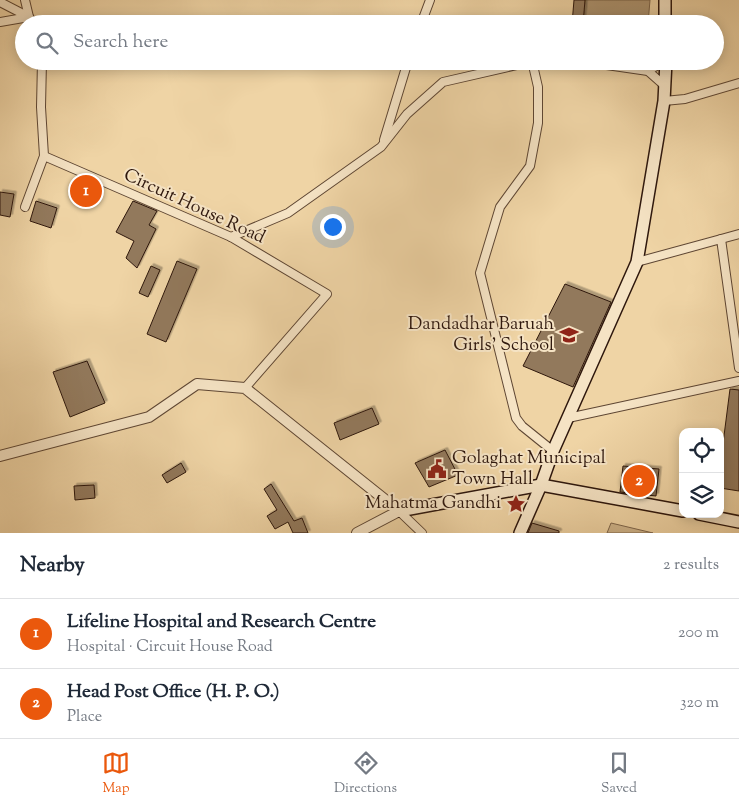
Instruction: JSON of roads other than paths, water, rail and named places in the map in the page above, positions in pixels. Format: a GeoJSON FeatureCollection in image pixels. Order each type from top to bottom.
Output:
{"type":"FeatureCollection","features":[{"type":"Feature","properties":{"kind":"main road"},"geometry":{"type":"LineString","coordinates":[[665,0],[666,15]]}},
{"type":"Feature","properties":{"kind":"main road"},"geometry":{"type":"LineString","coordinates":[[520,533],[553,451],[637,262],[664,101],[665,70]]}},
{"type":"Feature","properties":{"kind":"main road"},"geometry":{"type":"LineString","coordinates":[[399,511],[541,484],[679,510]]}},
{"type":"Feature","properties":{"kind":"main road"},"geometry":{"type":"LineString","coordinates":[[719,518],[739,522]]}},
{"type":"Feature","properties":{"kind":"street"},"geometry":{"type":"LineString","coordinates":[[25,0],[30,15]]}},
{"type":"Feature","properties":{"kind":"street"},"geometry":{"type":"LineString","coordinates":[[424,15],[430,0]]}},
{"type":"Feature","properties":{"kind":"street"},"geometry":{"type":"LineString","coordinates":[[0,2],[23,15]]}},
{"type":"Feature","properties":{"kind":"street"},"geometry":{"type":"LineString","coordinates":[[0,22],[15,21]]}},
{"type":"Feature","properties":{"kind":"street"},"geometry":{"type":"LineString","coordinates":[[25,206],[44,156],[41,107],[42,70]]}},
{"type":"Feature","properties":{"kind":"street"},"geometry":{"type":"LineString","coordinates":[[381,147],[405,70]]}},
{"type":"Feature","properties":{"kind":"street"},"geometry":{"type":"LineString","coordinates":[[231,237],[288,213],[381,147],[407,114],[443,82],[494,70]]}},
{"type":"Feature","properties":{"kind":"street"},"geometry":{"type":"LineString","coordinates":[[535,70],[538,86],[538,123],[530,166],[500,207],[480,273],[516,418],[522,426],[553,451]]}},
{"type":"Feature","properties":{"kind":"street"},"geometry":{"type":"LineString","coordinates":[[641,70],[648,71],[665,86]]}},
{"type":"Feature","properties":{"kind":"street"},"geometry":{"type":"LineString","coordinates":[[664,101],[685,99],[739,83]]}},
{"type":"Feature","properties":{"kind":"street","name":"Circuit House Road"},"geometry":{"type":"LineString","coordinates":[[44,156],[231,237],[327,294],[245,388]]}},
{"type":"Feature","properties":{"kind":"street"},"geometry":{"type":"LineString","coordinates":[[637,262],[739,234]]}},
{"type":"Feature","properties":{"kind":"street"},"geometry":{"type":"LineString","coordinates":[[721,239],[739,368]]}},
{"type":"Feature","properties":{"kind":"street"},"geometry":{"type":"LineString","coordinates":[[568,418],[739,381]]}},
{"type":"Feature","properties":{"kind":"street"},"geometry":{"type":"LineString","coordinates":[[0,456],[149,417],[197,384],[245,388],[399,511],[422,533]]}},
{"type":"Feature","properties":{"kind":"street"},"geometry":{"type":"LineString","coordinates":[[357,533],[399,511]]}},
{"type":"Feature","properties":{"kind":"place","name":"Lifeline Hospital and Research Centre"},"geometry":{"type":"Point","coordinates":[86,191]}},
{"type":"Feature","properties":{"kind":"place","name":"Dandadhar Baruah Girls' School"},"geometry":{"type":"Point","coordinates":[569,335]}},
{"type":"Feature","properties":{"kind":"place","name":"Golaghat Municipal Town Hall"},"geometry":{"type":"Point","coordinates":[437,469]}},
{"type":"Feature","properties":{"kind":"place","name":"Head Post Office (H. P. O.)"},"geometry":{"type":"Point","coordinates":[639,481]}},
{"type":"Feature","properties":{"kind":"place","name":"Mahatma Gandhi"},"geometry":{"type":"Point","coordinates":[516,504]}}]}
